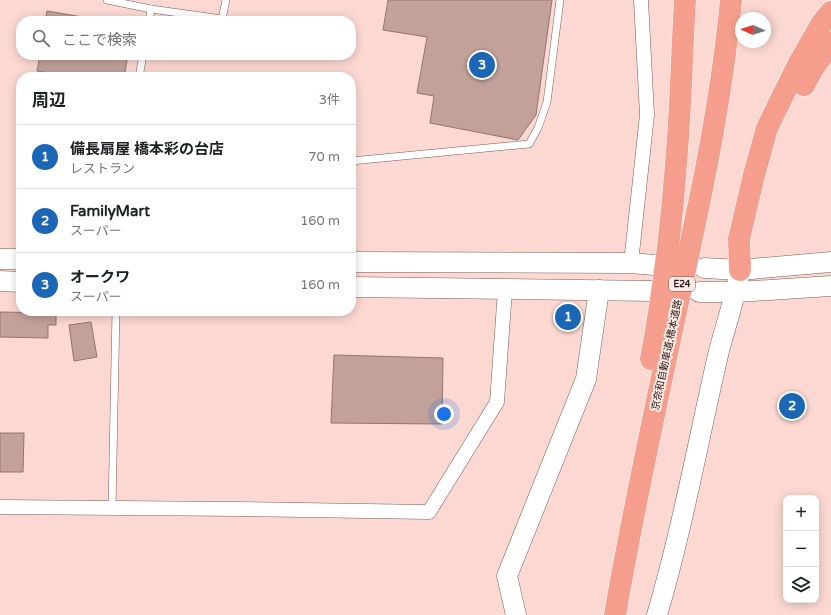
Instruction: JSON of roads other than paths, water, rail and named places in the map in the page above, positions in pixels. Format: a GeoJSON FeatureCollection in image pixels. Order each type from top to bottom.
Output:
{"type":"FeatureCollection","features":[{"type":"Feature","properties":{"kind":"highway"},"geometry":{"type":"LineString","coordinates":[[627,544],[629,482],[659,318],[670,233],[678,151],[684,0]]}},
{"type":"Feature","properties":{"kind":"highway","name":"京奈和自動車道;橋本道路"},"geometry":{"type":"LineString","coordinates":[[615,615],[627,544],[694,231],[715,122],[731,0]]}},
{"type":"Feature","properties":{"kind":"highway"},"geometry":{"type":"LineString","coordinates":[[729,23],[740,0]]}},
{"type":"Feature","properties":{"kind":"highway"},"geometry":{"type":"LineString","coordinates":[[740,270],[739,239],[767,128],[798,65],[828,14]]}},
{"type":"Feature","properties":{"kind":"highway"},"geometry":{"type":"LineString","coordinates":[[740,270],[753,240],[762,195],[783,127],[812,70],[831,43]]}},
{"type":"Feature","properties":{"kind":"street"},"geometry":{"type":"LineString","coordinates":[[631,263],[647,115],[641,0]]}},
{"type":"Feature","properties":{"kind":"street"},"geometry":{"type":"LineString","coordinates":[[0,259],[16,259]]}},
{"type":"Feature","properties":{"kind":"street"},"geometry":{"type":"LineString","coordinates":[[356,262],[631,263],[654,265]]}},
{"type":"Feature","properties":{"kind":"street"},"geometry":{"type":"LineString","coordinates":[[704,268],[740,270],[831,262]]}},
{"type":"Feature","properties":{"kind":"street"},"geometry":{"type":"LineString","coordinates":[[657,615],[688,493],[719,354],[737,292],[740,270]]}},
{"type":"Feature","properties":{"kind":"street"},"geometry":{"type":"LineString","coordinates":[[0,282],[16,282]]}},
{"type":"Feature","properties":{"kind":"street"},"geometry":{"type":"LineString","coordinates":[[699,292],[737,292],[831,286]]}},
{"type":"Feature","properties":{"kind":"street"},"geometry":{"type":"LineString","coordinates":[[356,287],[654,291]]}},
{"type":"Feature","properties":{"kind":"street"},"geometry":{"type":"LineString","coordinates":[[0,507],[429,512],[497,402],[505,290]]}},
{"type":"Feature","properties":{"kind":"street"},"geometry":{"type":"LineString","coordinates":[[516,615],[507,576],[586,379],[599,290]]}},
{"type":"Feature","properties":{"kind":"lane"},"geometry":{"type":"LineString","coordinates":[[106,0],[151,9],[201,16]]}},
{"type":"Feature","properties":{"kind":"lane"},"geometry":{"type":"LineString","coordinates":[[223,16],[226,0]]}},
{"type":"Feature","properties":{"kind":"lane"},"geometry":{"type":"LineString","coordinates":[[356,161],[529,144],[538,128],[547,102],[560,0]]}},
{"type":"Feature","properties":{"kind":"lane"},"geometry":{"type":"LineString","coordinates":[[150,16],[151,9]]}},
{"type":"Feature","properties":{"kind":"lane"},"geometry":{"type":"LineString","coordinates":[[140,72],[142,60]]}},
{"type":"Feature","properties":{"kind":"lane"},"geometry":{"type":"LineString","coordinates":[[112,508],[116,316]]}},
{"type":"Feature","properties":{"kind":"place","name":"オークワ"},"geometry":{"type":"Point","coordinates":[482,65]}},
{"type":"Feature","properties":{"kind":"place","name":"備長扇屋 橋本彩の台店"},"geometry":{"type":"Point","coordinates":[568,317]}},
{"type":"Feature","properties":{"kind":"place","name":"FamilyMart"},"geometry":{"type":"Point","coordinates":[792,406]}}]}
